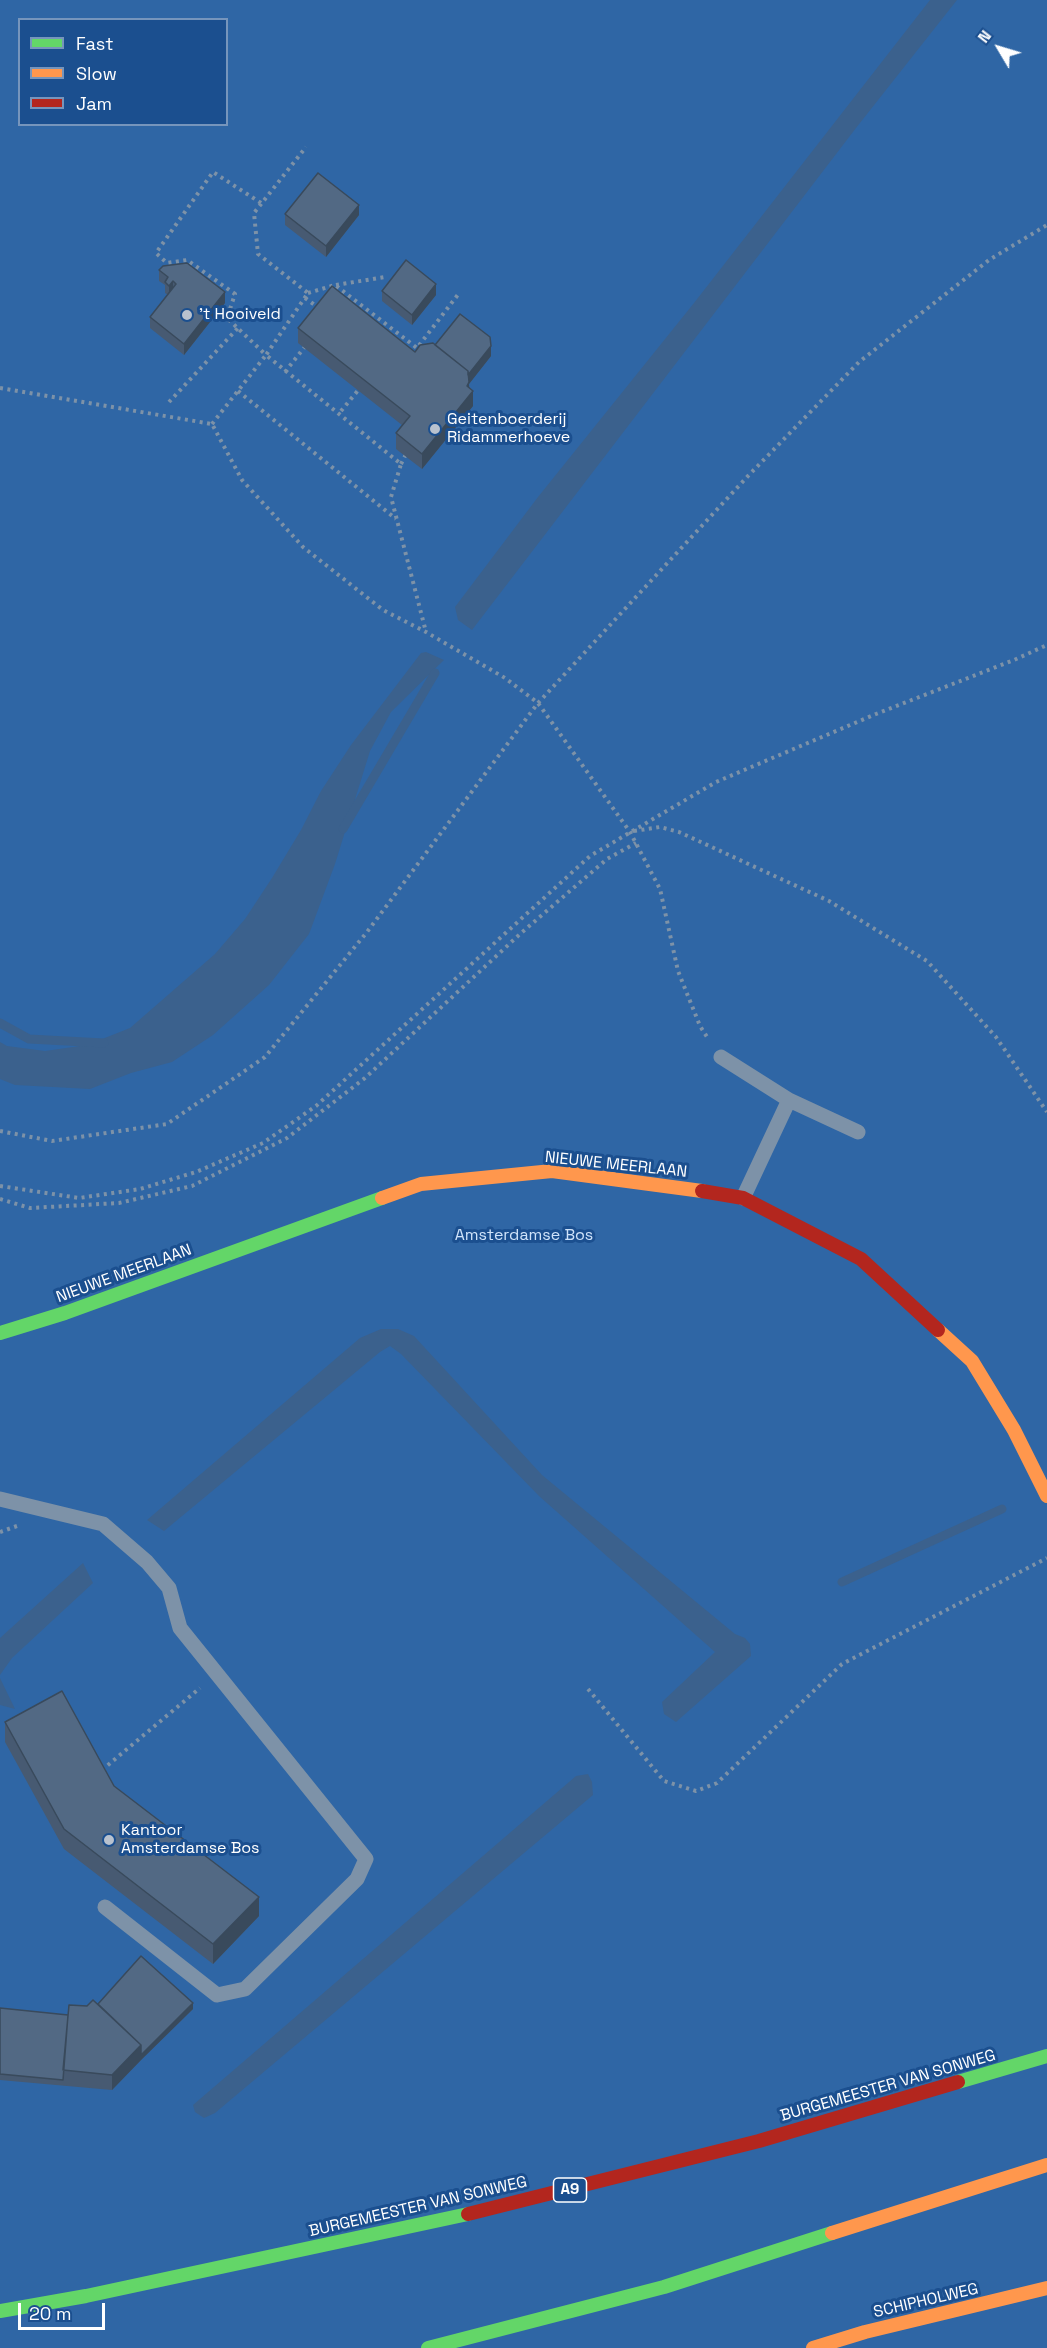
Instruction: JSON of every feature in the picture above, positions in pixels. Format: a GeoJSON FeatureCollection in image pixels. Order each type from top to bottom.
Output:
{"type":"FeatureCollection","features":[{"type":"Feature","properties":{"kind":"main road","name":"NIEUWE MEERLAAN"},"geometry":{"type":"LineString","coordinates":[[0,1333],[65,1313],[421,1184],[552,1171],[652,1183],[743,1198],[861,1259],[972,1361],[1014,1430],[1047,1496]]}},
{"type":"Feature","properties":{"kind":"main road","name":"BURGEMEESTER VAN SONWEG"},"geometry":{"type":"LineString","coordinates":[[0,2311],[86,2296],[411,2228],[555,2194],[759,2141],[1047,2056]]}},
{"type":"Feature","properties":{"kind":"main road"},"geometry":{"type":"LineString","coordinates":[[428,2348],[664,2287],[1047,2165]]}},
{"type":"Feature","properties":{"kind":"main road","name":"SCHIPHOLWEG"},"geometry":{"type":"LineString","coordinates":[[813,2348],[866,2332],[1047,2288]]}},
{"type":"Feature","properties":{"kind":"lane"},"geometry":{"type":"LineString","coordinates":[[721,1057],[789,1100],[858,1132]]}},
{"type":"Feature","properties":{"kind":"lane"},"geometry":{"type":"LineString","coordinates":[[743,1198],[789,1100]]}},
{"type":"Feature","properties":{"kind":"lane"},"geometry":{"type":"LineString","coordinates":[[0,1499],[103,1524],[147,1562],[169,1588],[180,1628],[366,1859],[357,1879],[245,1989],[217,1995],[105,1907]]}},
{"type":"Feature","properties":{"kind":"path"},"geometry":{"type":"LineString","coordinates":[[306,147],[254,213],[258,254],[321,311]]}},
{"type":"Feature","properties":{"kind":"path"},"geometry":{"type":"LineString","coordinates":[[261,203],[213,172],[156,254],[167,263],[187,260],[235,294],[227,318],[285,372],[401,464]]}},
{"type":"Feature","properties":{"kind":"path"},"geometry":{"type":"LineString","coordinates":[[0,1131],[52,1142],[167,1124],[265,1057],[368,932],[538,703],[747,477],[859,362],[989,260],[1047,225]]}},
{"type":"Feature","properties":{"kind":"path"},"geometry":{"type":"LineString","coordinates":[[212,424],[266,356],[307,296],[335,285],[385,277]]}},
{"type":"Feature","properties":{"kind":"path"},"geometry":{"type":"LineString","coordinates":[[335,285],[417,348]]}},
{"type":"Feature","properties":{"kind":"path"},"geometry":{"type":"LineString","coordinates":[[412,357],[460,292]]}},
{"type":"Feature","properties":{"kind":"path"},"geometry":{"type":"LineString","coordinates":[[169,402],[238,328]]}},
{"type":"Feature","properties":{"kind":"path"},"geometry":{"type":"LineString","coordinates":[[285,372],[315,335]]}},
{"type":"Feature","properties":{"kind":"path"},"geometry":{"type":"LineString","coordinates":[[341,411],[362,385]]}},
{"type":"Feature","properties":{"kind":"path"},"geometry":{"type":"LineString","coordinates":[[0,388],[212,424]]}},
{"type":"Feature","properties":{"kind":"path"},"geometry":{"type":"LineString","coordinates":[[238,391],[397,519]]}},
{"type":"Feature","properties":{"kind":"path"},"geometry":{"type":"LineString","coordinates":[[212,424],[242,480],[303,547],[384,610],[505,678],[538,703],[630,832],[660,889],[678,971],[700,1026],[721,1057]]}},
{"type":"Feature","properties":{"kind":"path"},"geometry":{"type":"LineString","coordinates":[[412,443],[401,464],[391,497],[426,632]]}},
{"type":"Feature","properties":{"kind":"path"},"geometry":{"type":"LineString","coordinates":[[0,1186],[79,1198],[140,1189],[196,1173],[263,1143],[316,1106],[590,856],[717,782],[876,714],[1047,645]]}},
{"type":"Feature","properties":{"kind":"path"},"geometry":{"type":"LineString","coordinates":[[630,832],[660,827],[679,832],[829,901],[927,961],[996,1037],[1047,1112]]}},
{"type":"Feature","properties":{"kind":"path"},"geometry":{"type":"LineString","coordinates":[[0,1199],[30,1208],[119,1203],[192,1186],[287,1138],[364,1078],[520,934],[607,859],[636,843]]}},
{"type":"Feature","properties":{"kind":"path"},"geometry":{"type":"LineString","coordinates":[[0,1532],[19,1526]]}},
{"type":"Feature","properties":{"kind":"path"},"geometry":{"type":"LineString","coordinates":[[588,1689],[664,1781],[696,1791],[717,1783],[842,1664],[1047,1558]]}},
{"type":"Feature","properties":{"kind":"path"},"geometry":{"type":"LineString","coordinates":[[97,1775],[217,1674]]}},
{"type":"Feature","properties":{"kind":"green space","name":"Amsterdamse Bos"},"geometry":{"type":"Polygon","coordinates":[[[0,0],[1047,0],[1047,2348],[0,2348],[0,0]]]}},
{"type":"Feature","properties":{"kind":"shaded area"},"geometry":{"type":"Polygon","coordinates":[[[930,0],[957,0],[856,128],[472,630],[458,620],[455,607],[538,497],[694,303],[930,0]]]}},
{"type":"Feature","properties":{"kind":"shaded area"},"geometry":{"type":"Polygon","coordinates":[[[426,652],[444,660],[391,712],[370,751],[335,864],[309,934],[269,985],[213,1035],[172,1062],[131,1073],[90,1089],[15,1085],[0,1079],[0,1042],[7,1046],[45,1051],[87,1045],[130,1028],[215,954],[245,919],[272,878],[321,791],[351,745],[421,653],[426,652]]]}},
{"type":"Feature","properties":{"kind":"shaded area"},"geometry":{"type":"Polygon","coordinates":[[[381,1329],[398,1329],[414,1336],[542,1475],[750,1644],[751,1656],[676,1722],[664,1714],[662,1702],[715,1652],[539,1496],[401,1354],[390,1346],[164,1531],[147,1520],[360,1338],[381,1329]]]}},
{"type":"Feature","properties":{"kind":"shaded area"},"geometry":{"type":"Polygon","coordinates":[[[83,1563],[93,1583],[12,1658],[0,1675],[0,1638],[83,1563]]]}},
{"type":"Feature","properties":{"kind":"shaded area"},"geometry":{"type":"Polygon","coordinates":[[[0,1678],[15,1709],[0,1705],[0,1678]]]}},
{"type":"Feature","properties":{"kind":"shaded area"},"geometry":{"type":"Polygon","coordinates":[[[588,1774],[592,1782],[593,1795],[215,2113],[204,2118],[195,2112],[193,2105],[576,1776],[588,1774]]]}},
{"type":"Feature","properties":{"kind":"building"},"geometry":{"type":"Polygon","coordinates":[[[318,173],[359,205],[326,246],[285,214],[318,173]]]}},
{"type":"Feature","properties":{"kind":"building"},"geometry":{"type":"Polygon","coordinates":[[[406,260],[436,284],[412,315],[382,291],[406,260]]]}},
{"type":"Feature","properties":{"kind":"building","name":"'t Hooiveld"},"geometry":{"type":"Polygon","coordinates":[[[187,263],[225,292],[184,344],[150,317],[176,284],[173,281],[169,286],[165,282],[168,277],[159,270],[163,266],[187,263]]]}},
{"type":"Feature","properties":{"kind":"building"},"geometry":{"type":"Polygon","coordinates":[[[332,286],[415,352],[420,345],[433,343],[468,371],[467,386],[473,391],[422,454],[396,433],[410,416],[298,328],[332,286]]]}},
{"type":"Feature","properties":{"kind":"building"},"geometry":{"type":"Polygon","coordinates":[[[460,314],[490,337],[491,346],[468,375],[468,371],[435,345],[460,314]]]}},
{"type":"Feature","properties":{"kind":"building","name":"Kantoor Amsterdamse Bos"},"geometry":{"type":"Polygon","coordinates":[[[62,1691],[114,1786],[259,1897],[213,1944],[64,1829],[5,1722],[62,1691]]]}},
{"type":"Feature","properties":{"kind":"building"},"geometry":{"type":"Polygon","coordinates":[[[141,1956],[193,2003],[141,2055],[141,2045],[98,2004],[141,1956]]]}},
{"type":"Feature","properties":{"kind":"building"},"geometry":{"type":"Polygon","coordinates":[[[93,2000],[141,2045],[112,2075],[63,2070],[69,2005],[87,2006],[93,2000]]]}},
{"type":"Feature","properties":{"kind":"building"},"geometry":{"type":"Polygon","coordinates":[[[0,2008],[68,2015],[63,2080],[0,2074],[0,2008]]]}},
{"type":"Feature","properties":{"kind":"waterway"},"geometry":{"type":"LineString","coordinates":[[343,829],[435,673]]}},
{"type":"Feature","properties":{"kind":"waterway"},"geometry":{"type":"LineString","coordinates":[[0,1023],[29,1039],[104,1043]]}},
{"type":"Feature","properties":{"kind":"waterway"},"geometry":{"type":"LineString","coordinates":[[842,1582],[1002,1509]]}},
{"type":"Feature","properties":{"kind":"traffic: fast"},"geometry":{"type":"LineString","coordinates":[[0,1333],[65,1313],[382,1198]]}},
{"type":"Feature","properties":{"kind":"traffic: fast"},"geometry":{"type":"LineString","coordinates":[[958,2082],[1047,2056]]}},
{"type":"Feature","properties":{"kind":"traffic: fast"},"geometry":{"type":"LineString","coordinates":[[0,2311],[86,2296],[468,2214]]}},
{"type":"Feature","properties":{"kind":"traffic: fast"},"geometry":{"type":"LineString","coordinates":[[428,2348],[664,2287],[832,2233]]}},
{"type":"Feature","properties":{"kind":"traffic: slow"},"geometry":{"type":"LineString","coordinates":[[382,1198],[421,1184],[552,1171],[702,1191]]}},
{"type":"Feature","properties":{"kind":"traffic: slow"},"geometry":{"type":"LineString","coordinates":[[938,1330],[972,1361],[1014,1430],[1047,1496]]}},
{"type":"Feature","properties":{"kind":"traffic: slow"},"geometry":{"type":"LineString","coordinates":[[832,2233],[1047,2165]]}},
{"type":"Feature","properties":{"kind":"traffic: slow"},"geometry":{"type":"LineString","coordinates":[[813,2348],[865,2332],[1047,2288]]}},
{"type":"Feature","properties":{"kind":"traffic: jam"},"geometry":{"type":"LineString","coordinates":[[702,1191],[743,1198],[861,1259],[938,1330]]}},
{"type":"Feature","properties":{"kind":"traffic: jam"},"geometry":{"type":"LineString","coordinates":[[468,2214],[759,2141],[958,2082]]}},
{"type":"Feature","properties":{"kind":"place","name":"'t Hooiveld"},"geometry":{"type":"Point","coordinates":[187,315]}},
{"type":"Feature","properties":{"kind":"place","name":"Geitenboerderij Ridammerhoeve"},"geometry":{"type":"Point","coordinates":[435,429]}},
{"type":"Feature","properties":{"kind":"place","name":"Kantoor Amsterdamse Bos"},"geometry":{"type":"Point","coordinates":[109,1840]}}]}
